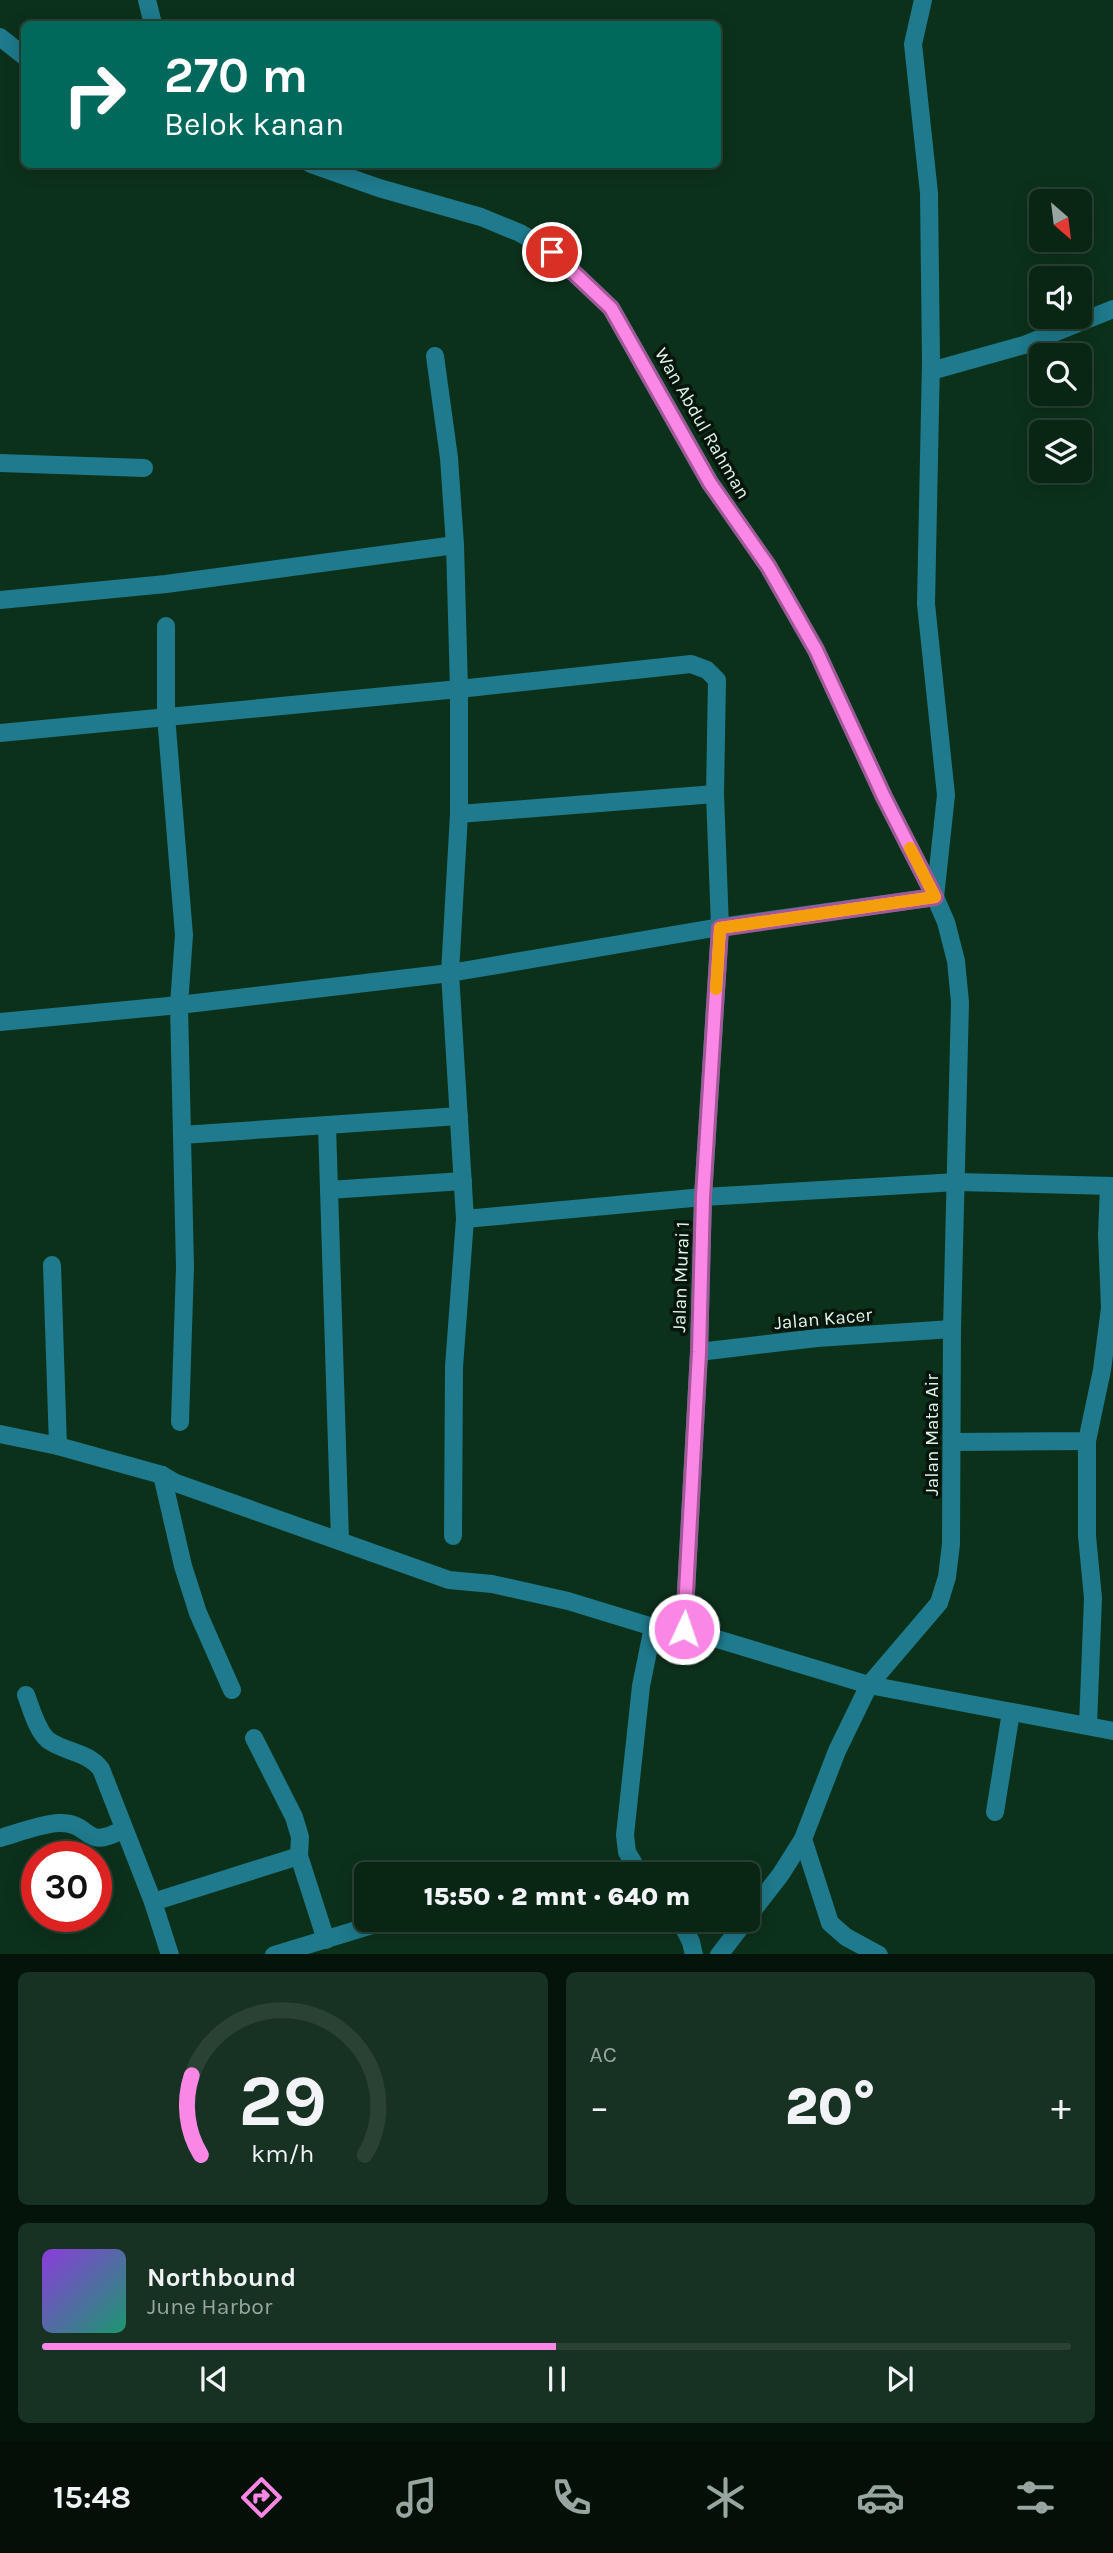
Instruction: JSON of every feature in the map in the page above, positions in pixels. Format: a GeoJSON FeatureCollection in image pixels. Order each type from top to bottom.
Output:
{"type":"FeatureCollection","features":[{"type":"Feature","properties":{"kind":"street"},"geometry":{"type":"LineString","coordinates":[[147,0],[152,21]]}},
{"type":"Feature","properties":{"kind":"street"},"geometry":{"type":"LineString","coordinates":[[0,1022],[178,1005],[450,973],[720,928],[935,897],[946,795],[926,604],[931,372],[929,193],[913,44],[923,0]]}},
{"type":"Feature","properties":{"kind":"street"},"geometry":{"type":"LineString","coordinates":[[0,37],[21,54]]}},
{"type":"Feature","properties":{"kind":"street","name":"Wan Abdul Rahman"},"geometry":{"type":"LineString","coordinates":[[322,168],[379,188],[481,217],[520,233],[552,252],[611,308],[710,483],[768,566],[816,650],[884,797],[935,897]]}},
{"type":"Feature","properties":{"kind":"street"},"geometry":{"type":"LineString","coordinates":[[931,372],[1024,345],[1113,309]]}},
{"type":"Feature","properties":{"kind":"street"},"geometry":{"type":"LineString","coordinates":[[435,356],[449,458],[455,545],[459,689],[459,814],[450,973],[465,1219],[454,1367],[453,1536]]}},
{"type":"Feature","properties":{"kind":"street"},"geometry":{"type":"LineString","coordinates":[[0,463],[144,468]]}},
{"type":"Feature","properties":{"kind":"street"},"geometry":{"type":"LineString","coordinates":[[0,600],[166,584],[455,545]]}},
{"type":"Feature","properties":{"kind":"street"},"geometry":{"type":"LineString","coordinates":[[166,626],[166,716],[184,935],[178,1005],[186,1267],[180,1422]]}},
{"type":"Feature","properties":{"kind":"street","name":"Jalan Murai 1"},"geometry":{"type":"LineString","coordinates":[[0,733],[691,664],[707,670],[717,680],[715,793],[720,928],[703,1197],[699,1352],[684,1629]]}},
{"type":"Feature","properties":{"kind":"street"},"geometry":{"type":"LineString","coordinates":[[459,814],[715,793]]}},
{"type":"Feature","properties":{"kind":"street","name":"Jalan Mata Air"},"geometry":{"type":"LineString","coordinates":[[760,1901],[803,1839],[837,1751],[869,1685],[939,1603],[947,1577],[951,1544],[952,1329],[960,1002],[956,961],[946,922],[935,897]]}},
{"type":"Feature","properties":{"kind":"street"},"geometry":{"type":"LineString","coordinates":[[182,1135],[459,1116]]}},
{"type":"Feature","properties":{"kind":"street"},"geometry":{"type":"LineString","coordinates":[[327,1125],[340,1541]]}},
{"type":"Feature","properties":{"kind":"street"},"geometry":{"type":"LineString","coordinates":[[329,1190],[463,1181]]}},
{"type":"Feature","properties":{"kind":"street"},"geometry":{"type":"LineString","coordinates":[[465,1219],[703,1197],[957,1182],[1111,1186],[1107,1234],[1110,1308],[1102,1370],[1087,1441],[1087,1536],[1093,1598],[1088,1725]]}},
{"type":"Feature","properties":{"kind":"street"},"geometry":{"type":"LineString","coordinates":[[52,1265],[58,1446]]}},
{"type":"Feature","properties":{"kind":"street","name":"Jalan Kacer"},"geometry":{"type":"LineString","coordinates":[[699,1352],[817,1338],[952,1329]]}},
{"type":"Feature","properties":{"kind":"street"},"geometry":{"type":"LineString","coordinates":[[0,1434],[58,1446],[162,1475],[176,1483],[449,1580],[492,1584],[568,1601],[653,1627],[684,1629],[869,1685],[1113,1731]]}},
{"type":"Feature","properties":{"kind":"street"},"geometry":{"type":"LineString","coordinates":[[952,1442],[1087,1441]]}},
{"type":"Feature","properties":{"kind":"street"},"geometry":{"type":"LineString","coordinates":[[162,1475],[180,1556],[194,1601],[232,1690]]}},
{"type":"Feature","properties":{"kind":"street"},"geometry":{"type":"LineString","coordinates":[[633,1862],[627,1852],[625,1835],[641,1686],[653,1627]]}},
{"type":"Feature","properties":{"kind":"street"},"geometry":{"type":"LineString","coordinates":[[26,1695],[42,1732],[48,1739],[93,1759],[101,1769],[153,1902],[170,1954]]}},
{"type":"Feature","properties":{"kind":"street"},"geometry":{"type":"LineString","coordinates":[[996,1812],[1012,1712]]}},
{"type":"Feature","properties":{"kind":"street"},"geometry":{"type":"LineString","coordinates":[[254,1738],[294,1817],[300,1837],[299,1856],[326,1940]]}},
{"type":"Feature","properties":{"kind":"street"},"geometry":{"type":"LineString","coordinates":[[0,1838],[55,1823],[68,1824],[99,1839],[108,1838],[124,1829]]}},
{"type":"Feature","properties":{"kind":"street"},"geometry":{"type":"LineString","coordinates":[[803,1839],[830,1923],[846,1937],[877,1954]]}},
{"type":"Feature","properties":{"kind":"street"},"geometry":{"type":"LineString","coordinates":[[153,1902],[299,1856]]}},
{"type":"Feature","properties":{"kind":"street"},"geometry":{"type":"LineString","coordinates":[[280,1954],[300,1951],[354,1931]]}},
{"type":"Feature","properties":{"kind":"street"},"geometry":{"type":"LineString","coordinates":[[686,1932],[694,1954]]}},
{"type":"Feature","properties":{"kind":"street","name":"Jalan Mata Air"},"geometry":{"type":"LineString","coordinates":[[720,1954],[736,1932]]}},
{"type":"Feature","properties":{"kind":"slow traffic"},"geometry":{"type":"LineString","coordinates":[[716,989],[720,928],[935,897],[910,848]]}},
{"type":"Feature","properties":{"kind":"route"},"geometry":{"type":"LineString","coordinates":[[552,252],[611,308],[710,483],[768,566],[816,650],[884,797],[935,897],[720,928],[703,1197],[699,1352],[684,1629]]}}]}
